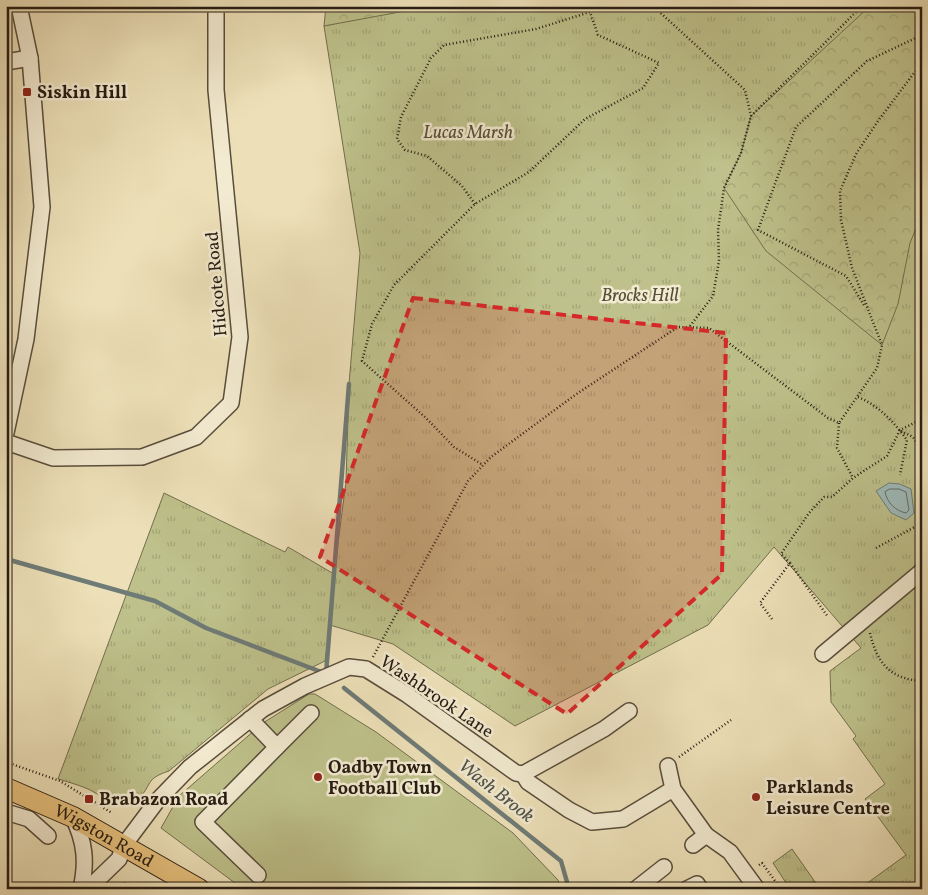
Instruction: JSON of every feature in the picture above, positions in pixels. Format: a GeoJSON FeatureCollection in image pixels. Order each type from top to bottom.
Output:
{"type":"FeatureCollection","features":[{"type":"Feature","properties":{"kind":"main road","name":"Wigston Road"},"geometry":{"type":"LineString","coordinates":[[6,788],[73,817],[199,889]]}},
{"type":"Feature","properties":{"kind":"street"},"geometry":{"type":"LineString","coordinates":[[6,433],[26,340],[42,207],[30,58],[19,6]]}},
{"type":"Feature","properties":{"kind":"street","name":"Hidcote Road"},"geometry":{"type":"LineString","coordinates":[[6,442],[54,458],[142,457],[196,438],[231,403],[240,337],[216,90],[216,6]]}},
{"type":"Feature","properties":{"kind":"street"},"geometry":{"type":"LineString","coordinates":[[6,62],[30,58]]}},
{"type":"Feature","properties":{"kind":"street"},"geometry":{"type":"LineString","coordinates":[[823,654],[922,571]]}},
{"type":"Feature","properties":{"kind":"street","name":"Washbrook Lane"},"geometry":{"type":"LineString","coordinates":[[124,845],[173,783],[250,719],[270,705],[305,686],[334,672],[350,667],[366,669],[406,694],[516,773],[523,774],[528,782],[569,810],[592,822],[622,819],[673,789]]}},
{"type":"Feature","properties":{"kind":"street"},"geometry":{"type":"LineString","coordinates":[[523,774],[604,729],[629,711]]}},
{"type":"Feature","properties":{"kind":"street"},"geometry":{"type":"LineString","coordinates":[[258,875],[203,822],[311,713]]}},
{"type":"Feature","properties":{"kind":"street"},"geometry":{"type":"LineString","coordinates":[[250,719],[277,747]]}},
{"type":"Feature","properties":{"kind":"street"},"geometry":{"type":"LineString","coordinates":[[668,766],[673,789],[706,835],[730,852],[757,889]]}},
{"type":"Feature","properties":{"kind":"street","name":"Wigston Road"},"geometry":{"type":"LineString","coordinates":[[6,812],[29,820],[48,836]]}},
{"type":"Feature","properties":{"kind":"street"},"geometry":{"type":"LineString","coordinates":[[73,817],[82,837],[85,850],[81,889]]}},
{"type":"Feature","properties":{"kind":"street"},"geometry":{"type":"LineString","coordinates":[[693,845],[706,835]]}},
{"type":"Feature","properties":{"kind":"street"},"geometry":{"type":"LineString","coordinates":[[88,889],[119,858],[124,845]]}},
{"type":"Feature","properties":{"kind":"street"},"geometry":{"type":"LineString","coordinates":[[636,889],[664,868]]}},
{"type":"Feature","properties":{"kind":"street"},"geometry":{"type":"LineString","coordinates":[[687,889],[697,884],[700,889]]}},
{"type":"Feature","properties":{"kind":"path"},"geometry":{"type":"LineString","coordinates":[[653,6],[744,90],[752,116]]}},
{"type":"Feature","properties":{"kind":"path"},"geometry":{"type":"LineString","coordinates":[[690,326],[713,296],[719,261],[718,230],[724,188],[742,153],[752,116],[862,6]]}},
{"type":"Feature","properties":{"kind":"path"},"geometry":{"type":"LineString","coordinates":[[475,204],[462,186],[427,156],[405,150],[397,139],[401,117],[431,58],[444,45],[536,28],[590,12],[598,35],[659,63],[643,88],[585,119],[529,172],[475,204],[394,285],[372,324],[362,361],[426,418],[454,447],[483,466]]}},
{"type":"Feature","properties":{"kind":"path"},"geometry":{"type":"LineString","coordinates":[[868,312],[846,276],[758,230],[796,127],[867,61],[922,35]]}},
{"type":"Feature","properties":{"kind":"path"},"geometry":{"type":"LineString","coordinates":[[853,478],[838,448],[839,423],[877,368],[882,345],[852,268],[841,220],[840,191],[856,154],[872,129],[914,73],[922,68]]}},
{"type":"Feature","properties":{"kind":"path"},"geometry":{"type":"LineString","coordinates":[[366,669],[468,481],[483,466],[575,395],[678,327],[709,328],[828,418],[839,423]]}},
{"type":"Feature","properties":{"kind":"path"},"geometry":{"type":"LineString","coordinates":[[858,397],[871,402],[900,430],[907,440],[900,475]]}},
{"type":"Feature","properties":{"kind":"path"},"geometry":{"type":"LineString","coordinates":[[828,617],[790,563],[781,554],[809,513],[824,497],[832,496],[853,478],[888,456],[900,430],[922,419]]}},
{"type":"Feature","properties":{"kind":"path"},"geometry":{"type":"LineString","coordinates":[[900,430],[913,437],[922,450]]}},
{"type":"Feature","properties":{"kind":"path"},"geometry":{"type":"LineString","coordinates":[[876,548],[922,522]]}},
{"type":"Feature","properties":{"kind":"path"},"geometry":{"type":"LineString","coordinates":[[772,619],[760,603],[790,563]]}},
{"type":"Feature","properties":{"kind":"path"},"geometry":{"type":"LineString","coordinates":[[866,617],[874,650],[884,666],[907,680],[922,681]]}},
{"type":"Feature","properties":{"kind":"path"},"geometry":{"type":"LineString","coordinates":[[668,766],[731,720]]}},
{"type":"Feature","properties":{"kind":"path"},"geometry":{"type":"LineString","coordinates":[[6,762],[60,781],[112,813]]}},
{"type":"Feature","properties":{"kind":"path"},"geometry":{"type":"LineString","coordinates":[[124,883],[134,889]]}},
{"type":"Feature","properties":{"kind":"highlighted area"},"geometry":{"type":"Polygon","coordinates":[[[413,298],[726,333],[722,574],[567,714],[320,557],[413,298]]]}},
{"type":"Feature","properties":{"kind":"green space"},"geometry":{"type":"Polygon","coordinates":[[[326,6],[432,6],[324,26],[326,6]]]}},
{"type":"Feature","properties":{"kind":"green space","name":"Brocks Hill"},"geometry":{"type":"Polygon","coordinates":[[[411,6],[922,6],[922,889],[859,889],[906,855],[865,799],[885,784],[853,739],[856,736],[831,702],[830,671],[861,648],[774,547],[708,625],[515,726],[393,644],[330,625],[325,661],[268,689],[169,771],[152,780],[143,794],[132,803],[119,804],[112,802],[88,789],[58,779],[164,493],[285,552],[288,547],[334,574],[346,482],[349,384],[360,253],[324,26],[411,6]]]}},
{"type":"Feature","properties":{"kind":"green space"},"geometry":{"type":"Polygon","coordinates":[[[870,6],[922,6],[922,214],[910,243],[898,304],[882,345],[766,251],[724,188],[741,153],[751,116],[870,6]]]}},
{"type":"Feature","properties":{"kind":"green space","name":"Oadby Town Football Club"},"geometry":{"type":"Polygon","coordinates":[[[309,694],[315,694],[376,732],[513,833],[558,880],[561,889],[243,889],[161,828],[179,796],[263,723],[309,694]]]}},
{"type":"Feature","properties":{"kind":"green space"},"geometry":{"type":"Polygon","coordinates":[[[792,849],[820,889],[790,889],[773,863],[792,849]]]}},
{"type":"Feature","properties":{"kind":"water"},"geometry":{"type":"Polygon","coordinates":[[[889,483],[900,484],[911,489],[914,513],[906,520],[891,513],[876,491],[889,483]]]}},
{"type":"Feature","properties":{"kind":"waterway","name":"Wash Brook"},"geometry":{"type":"LineString","coordinates":[[326,674],[349,384]]}},
{"type":"Feature","properties":{"kind":"waterway"},"geometry":{"type":"LineString","coordinates":[[6,559],[155,601],[206,628],[324,673]]}},
{"type":"Feature","properties":{"kind":"waterway","name":"Wash Brook"},"geometry":{"type":"LineString","coordinates":[[344,688],[561,861],[569,889]]}},
{"type":"Feature","properties":{"kind":"place","name":"Siskin Hill"},"geometry":{"type":"Point","coordinates":[27,92]}},
{"type":"Feature","properties":{"kind":"place","name":"Oadby Town Football Club"},"geometry":{"type":"Point","coordinates":[318,777]}},
{"type":"Feature","properties":{"kind":"place","name":"Parklands Leisure Centre"},"geometry":{"type":"Point","coordinates":[756,797]}},
{"type":"Feature","properties":{"kind":"place","name":"Brabazon Road"},"geometry":{"type":"Point","coordinates":[89,799]}},
{"type":"Feature","properties":{"kind":"park label","name":"Lucas Marsh"},"geometry":{"type":"Point","coordinates":[468,132]}}]}
